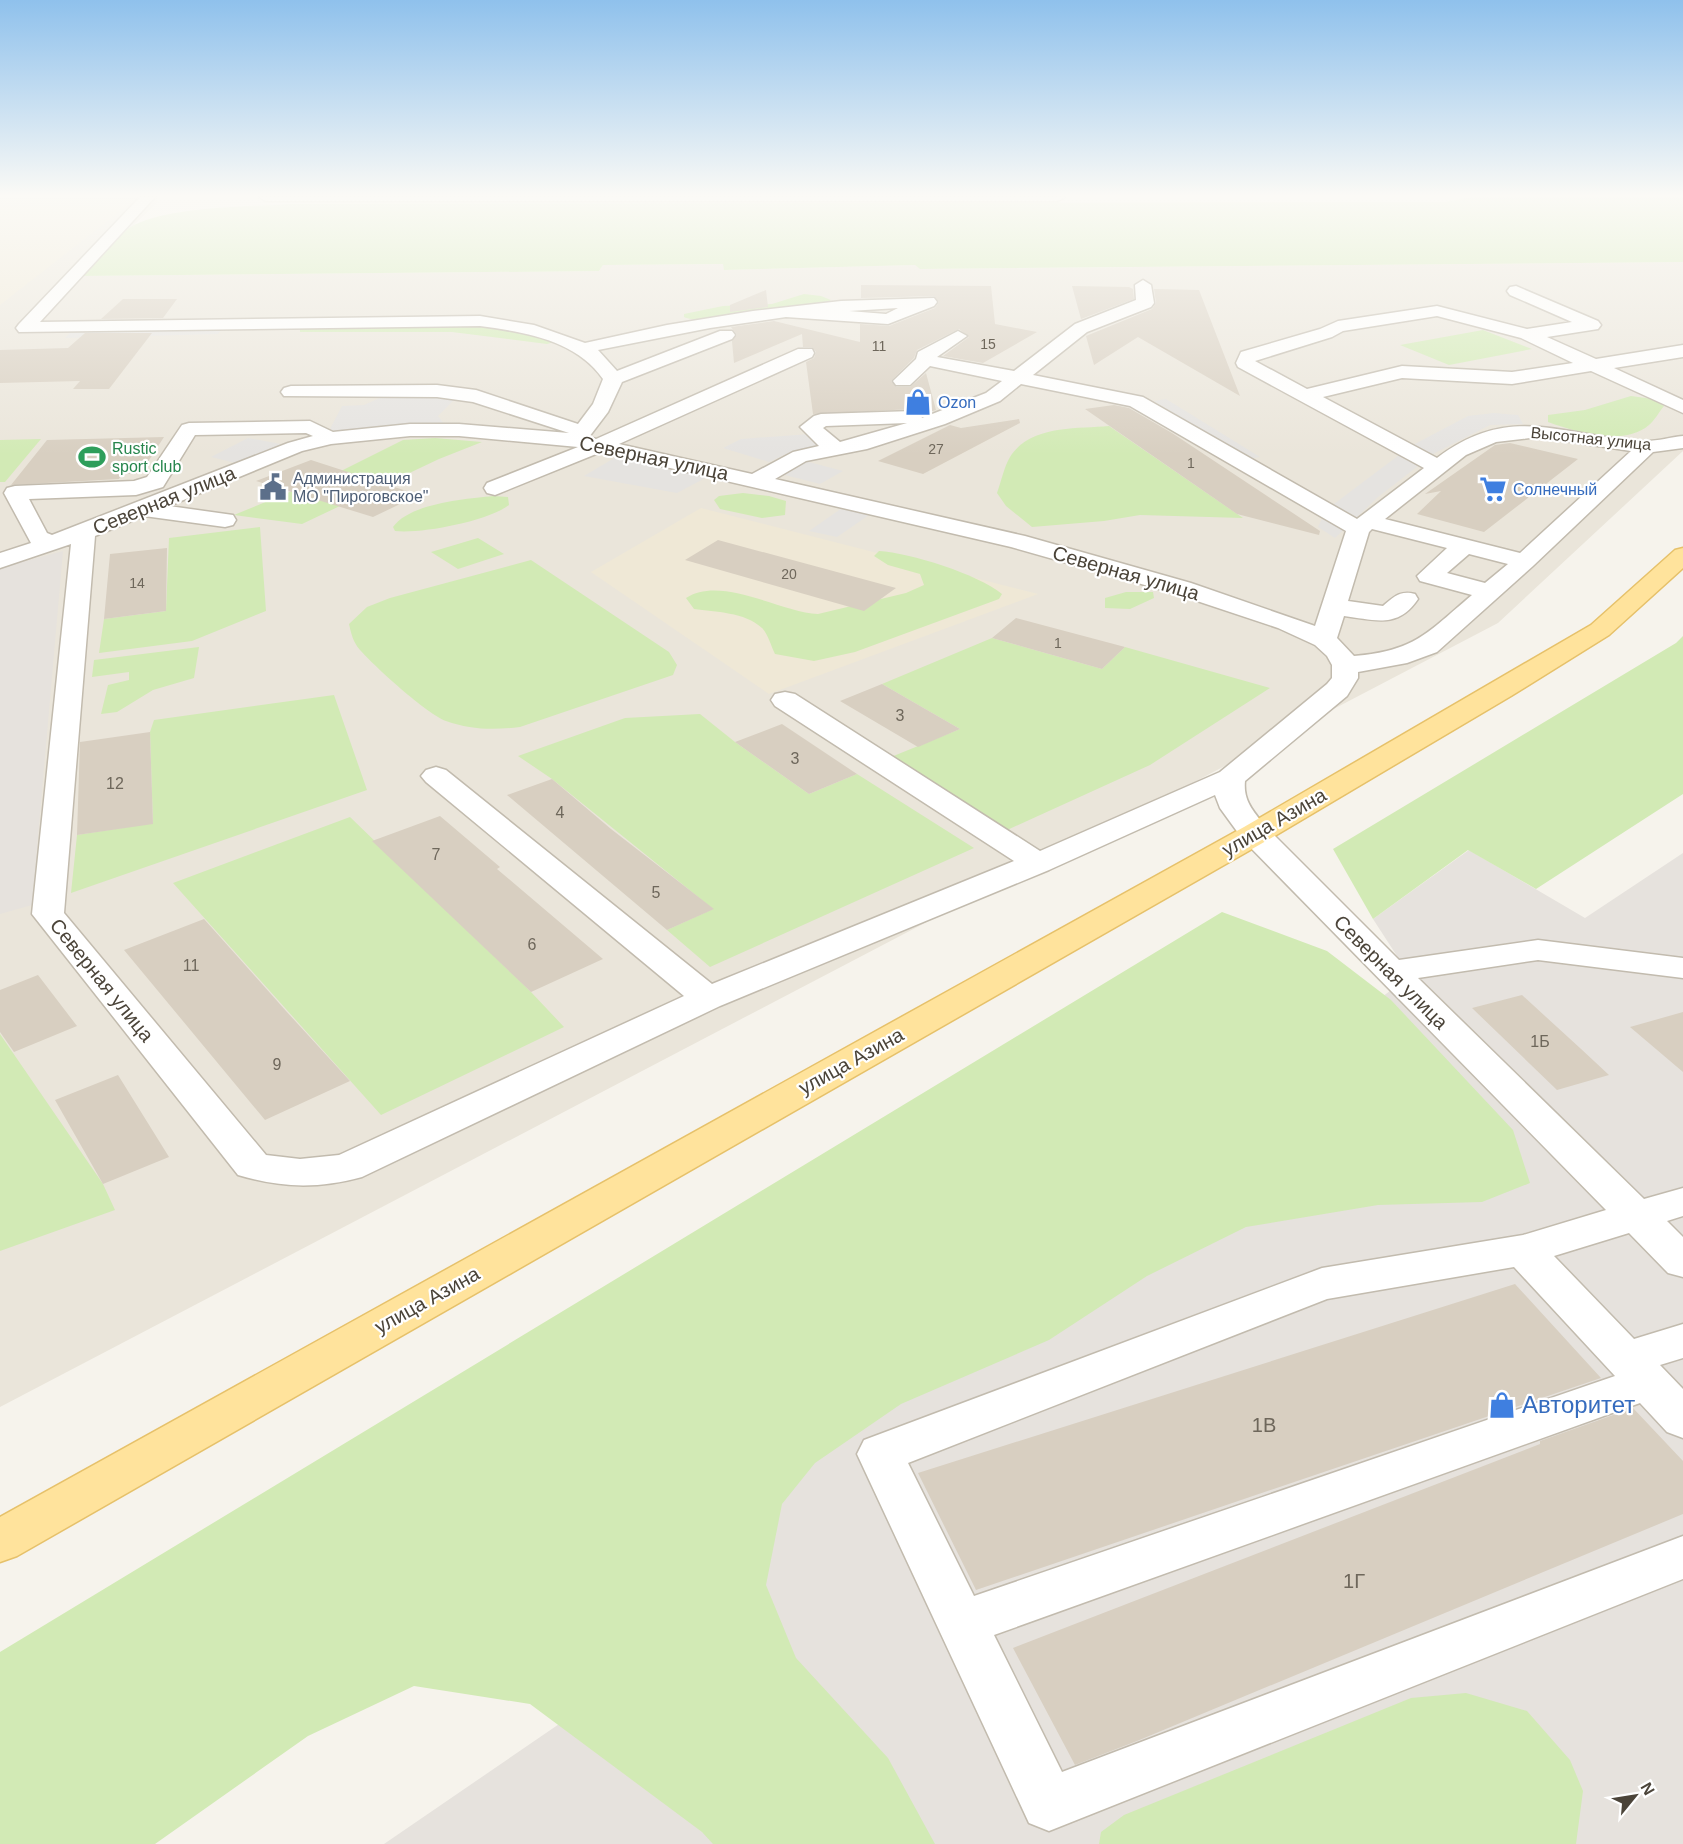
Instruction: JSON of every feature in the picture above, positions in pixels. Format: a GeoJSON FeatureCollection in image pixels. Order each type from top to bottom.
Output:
{"type":"FeatureCollection","features":[{"type":"Feature","properties":{"kind":"main road","name":"улица Азина"},"geometry":{"type":"LineString","coordinates":[[0,1541],[1255,834],[1600,630],[1683,555]]}},
{"type":"Feature","properties":{"kind":"street"},"geometry":{"type":"LineString","coordinates":[[67,283],[25,328],[480,321],[529,329],[589,347],[613,379]]}},
{"type":"Feature","properties":{"kind":"street"},"geometry":{"type":"LineString","coordinates":[[756,481],[800,456],[860,446],[948,416],[993,397],[1081,328],[1145,303],[1143,285]]}},
{"type":"Feature","properties":{"kind":"street"},"geometry":{"type":"LineString","coordinates":[[1437,466],[1245,363],[1248,356],[1326,333],[1338,326],[1427,311],[1469,318],[1530,333],[1592,325],[1516,291]]}},
{"type":"Feature","properties":{"kind":"street"},"geometry":{"type":"LineString","coordinates":[[1456,300],[1683,407]]}},
{"type":"Feature","properties":{"kind":"street"},"geometry":{"type":"LineString","coordinates":[[589,347],[607,339],[612,327],[619,323],[642,321],[652,323],[663,331],[783,314],[862,304],[928,302],[888,319],[783,314],[613,379]]}},
{"type":"Feature","properties":{"kind":"street"},"geometry":{"type":"LineString","coordinates":[[903,381],[926,360],[925,356],[958,336]]}},
{"type":"Feature","properties":{"kind":"street"},"geometry":{"type":"LineString","coordinates":[[1305,395],[1402,372],[1512,378],[1683,351]]}},
{"type":"Feature","properties":{"kind":"street"},"geometry":{"type":"LineString","coordinates":[[495,488],[584,439],[805,353]]}},
{"type":"Feature","properties":{"kind":"street"},"geometry":{"type":"LineString","coordinates":[[1386,356],[1423,373]]}},
{"type":"Feature","properties":{"kind":"street"},"geometry":{"type":"LineString","coordinates":[[926,360],[1116,396],[1148,406],[1363,525],[1525,561]]}},
{"type":"Feature","properties":{"kind":"street"},"geometry":{"type":"LineString","coordinates":[[584,439],[613,379]]}},
{"type":"Feature","properties":{"kind":"street"},"geometry":{"type":"LineString","coordinates":[[291,392],[437,391],[476,396],[584,439]]}},
{"type":"Feature","properties":{"kind":"street"},"geometry":{"type":"LineString","coordinates":[[836,450],[810,427],[821,420],[948,416]]}},
{"type":"Feature","properties":{"kind":"street"},"geometry":{"type":"LineString","coordinates":[[8,494],[135,488],[154,482],[189,429],[310,427],[331,438]]}},
{"type":"Feature","properties":{"kind":"street","name":"Северная улица"},"geometry":{"type":"LineString","coordinates":[[0,561],[84,532],[295,447],[331,438],[400,430],[459,430],[584,439],[1017,541],[1146,576],[1287,623],[1324,640],[1338,652],[1345,665]]}},
{"type":"Feature","properties":{"kind":"street","name":"Высотная улица"},"geometry":{"type":"LineString","coordinates":[[1363,525],[1437,466],[1459,451],[1490,436],[1538,431],[1647,447],[1683,442]]}},
{"type":"Feature","properties":{"kind":"street"},"geometry":{"type":"LineString","coordinates":[[1230,778],[1337,690],[1345,678],[1345,665],[1381,663],[1413,654],[1428,646],[1525,561],[1647,447]]}},
{"type":"Feature","properties":{"kind":"street"},"geometry":{"type":"LineString","coordinates":[[8,494],[38,537],[51,544]]}},
{"type":"Feature","properties":{"kind":"street"},"geometry":{"type":"LineString","coordinates":[[142,508],[225,520]]}},
{"type":"Feature","properties":{"kind":"street"},"geometry":{"type":"LineString","coordinates":[[1324,640],[1363,525]]}},
{"type":"Feature","properties":{"kind":"street","name":"Северная улица"},"geometry":{"type":"LineString","coordinates":[[84,532],[48,914],[252,1165],[274,1172],[300,1174],[348,1167],[708,998],[1038,863],[1230,778],[1229,792],[1235,808],[1255,834],[1683,1262]]}},
{"type":"Feature","properties":{"kind":"street"},"geometry":{"type":"LineString","coordinates":[[1464,546],[1429,576],[1490,592]]}},
{"type":"Feature","properties":{"kind":"street"},"geometry":{"type":"LineString","coordinates":[[1335,607],[1388,614],[1406,599]]}},
{"type":"Feature","properties":{"kind":"street"},"geometry":{"type":"LineString","coordinates":[[785,700],[1038,863]]}},
{"type":"Feature","properties":{"kind":"street"},"geometry":{"type":"LineString","coordinates":[[436,776],[708,998]]}},
{"type":"Feature","properties":{"kind":"street"},"geometry":{"type":"LineString","coordinates":[[1391,972],[1538,950],[1683,968]]}},
{"type":"Feature","properties":{"kind":"street"},"geometry":{"type":"LineString","coordinates":[[1683,1202],[1635,1214],[1523,1250],[1322,1284],[880,1454],[1049,1804],[1683,1557]]}},
{"type":"Feature","properties":{"kind":"street"},"geometry":{"type":"LineString","coordinates":[[1523,1250],[1683,1419]]}},
{"type":"Feature","properties":{"kind":"street"},"geometry":{"type":"LineString","coordinates":[[962,1623],[1637,1370],[1683,1341]]}},
{"type":"Feature","properties":{"kind":"shaded area"},"geometry":{"type":"Polygon","coordinates":[[[0,283],[1683,283],[1683,451],[1498,623],[0,1407],[0,283]]]}},
{"type":"Feature","properties":{"kind":"shaded area"},"geometry":{"type":"Polygon","coordinates":[[[0,283],[28,283],[0,305],[0,283]]]}},
{"type":"Feature","properties":{"kind":"shaded area"},"geometry":{"type":"Polygon","coordinates":[[[223,328],[218,334],[65,338],[72,331],[223,328]]]}},
{"type":"Feature","properties":{"kind":"shaded area"},"geometry":{"type":"Polygon","coordinates":[[[457,397],[438,416],[444,424],[328,433],[342,406],[364,405],[380,398],[457,397]]]}},
{"type":"Feature","properties":{"kind":"shaded area"},"geometry":{"type":"Polygon","coordinates":[[[1166,399],[1260,457],[1248,459],[1154,401],[1166,399]]]}},
{"type":"Feature","properties":{"kind":"shaded area"},"geometry":{"type":"Polygon","coordinates":[[[1494,413],[1518,415],[1523,424],[1490,425],[1435,453],[1378,497],[1335,538],[1318,527],[1326,510],[1411,446],[1468,416],[1494,413]]]}},
{"type":"Feature","properties":{"kind":"shaded area"},"geometry":{"type":"Polygon","coordinates":[[[811,434],[831,449],[786,454],[769,462],[723,448],[741,439],[811,434]]]}},
{"type":"Feature","properties":{"kind":"shaded area"},"geometry":{"type":"Polygon","coordinates":[[[248,438],[281,444],[239,464],[211,457],[248,438]]]}},
{"type":"Feature","properties":{"kind":"shaded area"},"geometry":{"type":"Polygon","coordinates":[[[621,454],[711,475],[677,493],[584,476],[621,454]]]}},
{"type":"Feature","properties":{"kind":"shaded area"},"geometry":{"type":"Polygon","coordinates":[[[801,460],[843,471],[820,484],[777,473],[801,460]]]}},
{"type":"Feature","properties":{"kind":"shaded area"},"geometry":{"type":"Polygon","coordinates":[[[845,506],[872,513],[837,537],[809,531],[845,506]]]}},
{"type":"Feature","properties":{"kind":"shaded area"},"geometry":{"type":"Polygon","coordinates":[[[701,508],[1038,594],[769,694],[591,572],[701,508]]]}},
{"type":"Feature","properties":{"kind":"shaded area"},"geometry":{"type":"Polygon","coordinates":[[[63,551],[32,905],[0,914],[0,568],[63,551]]]}},
{"type":"Feature","properties":{"kind":"shaded area"},"geometry":{"type":"Polygon","coordinates":[[[1469,850],[1585,918],[1683,853],[1683,1844],[384,1844],[622,1681],[579,1597],[1410,976],[1373,919],[1469,850]]]}},
{"type":"Feature","properties":{"kind":"green space"},"geometry":{"type":"Polygon","coordinates":[[[804,294],[831,300],[827,303],[753,316],[711,320],[684,317],[684,314],[723,306],[772,304],[804,294]]]}},
{"type":"Feature","properties":{"kind":"green space"},"geometry":{"type":"Polygon","coordinates":[[[347,325],[483,326],[535,334],[554,342],[547,344],[452,332],[300,332],[300,329],[347,325]]]}},
{"type":"Feature","properties":{"kind":"green space"},"geometry":{"type":"Polygon","coordinates":[[[1483,330],[1532,349],[1449,365],[1400,345],[1483,330]]]}},
{"type":"Feature","properties":{"kind":"green space"},"geometry":{"type":"Polygon","coordinates":[[[1631,396],[1653,399],[1664,406],[1649,425],[1638,432],[1599,436],[1548,422],[1548,415],[1585,410],[1631,396]]]}},
{"type":"Feature","properties":{"kind":"green space"},"geometry":{"type":"Polygon","coordinates":[[[1109,426],[1243,518],[1140,515],[1104,521],[1032,527],[1006,506],[997,493],[1010,457],[1029,439],[1055,431],[1109,426]]]}},
{"type":"Feature","properties":{"kind":"green space"},"geometry":{"type":"Polygon","coordinates":[[[435,438],[482,442],[439,459],[302,524],[234,515],[343,470],[403,440],[435,438]]]}},
{"type":"Feature","properties":{"kind":"green space"},"geometry":{"type":"Polygon","coordinates":[[[41,439],[5,482],[0,482],[0,440],[41,439]]]}},
{"type":"Feature","properties":{"kind":"green space"},"geometry":{"type":"Polygon","coordinates":[[[743,493],[769,496],[786,501],[785,515],[762,518],[720,509],[714,500],[719,496],[743,493]]]}},
{"type":"Feature","properties":{"kind":"green space"},"geometry":{"type":"Polygon","coordinates":[[[493,496],[508,497],[509,505],[486,516],[454,525],[407,531],[395,531],[393,527],[412,512],[425,507],[493,496]]]}},
{"type":"Feature","properties":{"kind":"green space"},"geometry":{"type":"Polygon","coordinates":[[[260,527],[266,611],[192,641],[99,653],[104,619],[166,611],[169,538],[260,527]]]}},
{"type":"Feature","properties":{"kind":"green space"},"geometry":{"type":"Polygon","coordinates":[[[478,538],[504,554],[458,569],[431,552],[478,538]]]}},
{"type":"Feature","properties":{"kind":"green space"},"geometry":{"type":"Polygon","coordinates":[[[879,551],[908,556],[961,572],[991,586],[1002,594],[999,599],[855,652],[814,661],[775,654],[768,637],[755,623],[739,616],[694,609],[686,598],[700,592],[733,592],[803,612],[818,614],[906,593],[924,585],[920,574],[888,565],[874,556],[879,551]]]}},
{"type":"Feature","properties":{"kind":"green space"},"geometry":{"type":"Polygon","coordinates":[[[531,560],[669,652],[677,665],[673,675],[520,727],[474,728],[437,717],[401,689],[360,650],[354,641],[349,624],[367,607],[390,598],[531,560]]]}},
{"type":"Feature","properties":{"kind":"green space"},"geometry":{"type":"Polygon","coordinates":[[[1126,592],[1153,592],[1154,598],[1130,609],[1105,608],[1105,598],[1126,592]]]}},
{"type":"Feature","properties":{"kind":"green space"},"geometry":{"type":"Polygon","coordinates":[[[1683,636],[1683,794],[1536,889],[1468,850],[1373,919],[1333,849],[1676,643],[1683,636]]]}},
{"type":"Feature","properties":{"kind":"green space"},"geometry":{"type":"Polygon","coordinates":[[[992,638],[1102,669],[1125,647],[1270,688],[1150,765],[1005,831],[891,757],[960,729],[882,684],[992,638]]]}},
{"type":"Feature","properties":{"kind":"green space"},"geometry":{"type":"Polygon","coordinates":[[[199,647],[194,678],[153,690],[117,712],[101,714],[108,685],[129,680],[129,672],[92,677],[94,660],[199,647]]]}},
{"type":"Feature","properties":{"kind":"green space"},"geometry":{"type":"Polygon","coordinates":[[[334,695],[367,790],[71,893],[77,835],[153,823],[150,732],[154,720],[334,695]]]}},
{"type":"Feature","properties":{"kind":"green space"},"geometry":{"type":"Polygon","coordinates":[[[700,714],[735,742],[809,794],[857,774],[974,848],[710,967],[667,930],[713,909],[552,779],[518,756],[625,718],[700,714]]]}},
{"type":"Feature","properties":{"kind":"green space"},"geometry":{"type":"Polygon","coordinates":[[[350,817],[531,992],[564,1027],[381,1115],[173,883],[350,817]]]}},
{"type":"Feature","properties":{"kind":"green space"},"geometry":{"type":"Polygon","coordinates":[[[1222,912],[1327,951],[1391,1000],[1513,1130],[1530,1183],[1482,1202],[1378,1205],[1246,1227],[1147,1276],[1049,1340],[901,1404],[815,1463],[782,1504],[766,1585],[796,1658],[888,1758],[935,1844],[713,1844],[702,1832],[530,1704],[414,1686],[308,1736],[155,1844],[0,1844],[0,1652],[1222,912]]]}},
{"type":"Feature","properties":{"kind":"green space"},"geometry":{"type":"Polygon","coordinates":[[[0,1034],[103,1184],[115,1210],[0,1251],[0,1034]]]}},
{"type":"Feature","properties":{"kind":"green space"},"geometry":{"type":"Polygon","coordinates":[[[1466,1693],[1527,1711],[1570,1760],[1583,1791],[1576,1844],[1099,1844],[1101,1832],[1124,1815],[1411,1698],[1466,1693]]]}},
{"type":"Feature","properties":{"kind":"building"},"geometry":{"type":"Polygon","coordinates":[[[861,285],[991,286],[995,324],[1037,332],[983,363],[943,356],[969,337],[959,329],[917,350],[914,358],[891,381],[896,387],[910,387],[926,373],[936,410],[933,411],[913,409],[813,414],[806,362],[814,358],[816,352],[812,347],[803,347],[802,334],[734,363],[732,341],[737,335],[731,327],[774,321],[860,342],[860,324],[889,326],[935,308],[939,302],[934,296],[861,298],[861,285]]]}},
{"type":"Feature","properties":{"kind":"building"},"geometry":{"type":"Polygon","coordinates":[[[1072,286],[1129,287],[1133,289],[1134,299],[1081,319],[1072,286]]]}},
{"type":"Feature","properties":{"kind":"building"},"geometry":{"type":"Polygon","coordinates":[[[1154,289],[1199,290],[1240,396],[1138,337],[1094,365],[1086,336],[1152,309],[1156,303],[1154,289]]]}},
{"type":"Feature","properties":{"kind":"building"},"geometry":{"type":"Polygon","coordinates":[[[766,290],[768,307],[730,312],[730,305],[766,290]]]}},
{"type":"Feature","properties":{"kind":"building"},"geometry":{"type":"Polygon","coordinates":[[[123,299],[177,299],[163,318],[101,319],[123,299]]]}},
{"type":"Feature","properties":{"kind":"building"},"geometry":{"type":"Polygon","coordinates":[[[85,333],[152,333],[109,389],[73,389],[80,381],[0,383],[0,350],[68,348],[85,333]]]}},
{"type":"Feature","properties":{"kind":"building"},"geometry":{"type":"Polygon","coordinates":[[[1114,405],[1129,408],[1172,433],[1320,531],[1319,535],[1237,514],[1085,409],[1114,405]]]}},
{"type":"Feature","properties":{"kind":"building"},"geometry":{"type":"Polygon","coordinates":[[[1019,419],[1020,423],[923,474],[878,461],[950,425],[961,428],[1019,419]]]}},
{"type":"Feature","properties":{"kind":"building","name":"Rustic sport club"},"geometry":{"type":"Polygon","coordinates":[[[164,437],[140,474],[122,474],[119,479],[11,485],[47,440],[164,437]]]}},
{"type":"Feature","properties":{"kind":"building","name":"Солнечный"},"geometry":{"type":"Polygon","coordinates":[[[1510,443],[1578,459],[1484,532],[1417,514],[1441,491],[1425,494],[1495,445],[1510,443]]]}},
{"type":"Feature","properties":{"kind":"building"},"geometry":{"type":"Polygon","coordinates":[[[311,460],[419,495],[373,517],[256,481],[311,460]]]}},
{"type":"Feature","properties":{"kind":"building"},"geometry":{"type":"Polygon","coordinates":[[[718,540],[896,588],[864,611],[685,560],[718,540]]]}},
{"type":"Feature","properties":{"kind":"building"},"geometry":{"type":"Polygon","coordinates":[[[167,548],[166,611],[104,619],[110,554],[167,548]]]}},
{"type":"Feature","properties":{"kind":"building"},"geometry":{"type":"Polygon","coordinates":[[[1016,618],[1125,647],[1102,669],[992,638],[1016,618]]]}},
{"type":"Feature","properties":{"kind":"building"},"geometry":{"type":"Polygon","coordinates":[[[882,684],[960,729],[918,747],[840,701],[882,684]]]}},
{"type":"Feature","properties":{"kind":"building"},"geometry":{"type":"Polygon","coordinates":[[[782,724],[857,774],[809,794],[735,742],[782,724]]]}},
{"type":"Feature","properties":{"kind":"building"},"geometry":{"type":"Polygon","coordinates":[[[150,732],[153,824],[77,835],[80,742],[150,732]]]}},
{"type":"Feature","properties":{"kind":"building"},"geometry":{"type":"Polygon","coordinates":[[[552,779],[611,829],[714,909],[667,930],[507,795],[552,779]]]}},
{"type":"Feature","properties":{"kind":"building"},"geometry":{"type":"Polygon","coordinates":[[[440,816],[500,867],[497,869],[603,959],[531,992],[372,841],[440,816]]]}},
{"type":"Feature","properties":{"kind":"building"},"geometry":{"type":"Polygon","coordinates":[[[204,919],[350,1081],[265,1120],[124,950],[204,919]]]}},
{"type":"Feature","properties":{"kind":"building"},"geometry":{"type":"Polygon","coordinates":[[[38,975],[77,1026],[14,1052],[0,1032],[0,990],[38,975]]]}},
{"type":"Feature","properties":{"kind":"building"},"geometry":{"type":"Polygon","coordinates":[[[1522,995],[1609,1075],[1557,1090],[1472,1008],[1522,995]]]}},
{"type":"Feature","properties":{"kind":"building"},"geometry":{"type":"Polygon","coordinates":[[[1683,1012],[1683,1072],[1630,1027],[1683,1012]]]}},
{"type":"Feature","properties":{"kind":"building"},"geometry":{"type":"Polygon","coordinates":[[[118,1075],[169,1157],[103,1184],[55,1100],[118,1075]]]}},
{"type":"Feature","properties":{"kind":"building"},"geometry":{"type":"Polygon","coordinates":[[[1515,1284],[1601,1378],[976,1590],[918,1473],[1515,1284]]]}},
{"type":"Feature","properties":{"kind":"building"},"geometry":{"type":"Polygon","coordinates":[[[1633,1408],[1683,1461],[1683,1514],[1075,1765],[1013,1648],[1540,1444],[1540,1441],[1633,1408]]]}},
{"type":"Feature","properties":{"kind":"place","name":"Ozon"},"geometry":{"type":"Point","coordinates":[918,402]}},
{"type":"Feature","properties":{"kind":"place","name":"Rustic sport club"},"geometry":{"type":"Point","coordinates":[92,457]}},
{"type":"Feature","properties":{"kind":"place","name":"Администрация МО \"Пироговское\""},"geometry":{"type":"Point","coordinates":[273,487]}},
{"type":"Feature","properties":{"kind":"place","name":"Солнечный"},"geometry":{"type":"Point","coordinates":[1493,489]}},
{"type":"Feature","properties":{"kind":"place","name":"Авторитет"},"geometry":{"type":"Point","coordinates":[1502,1405]}}]}
